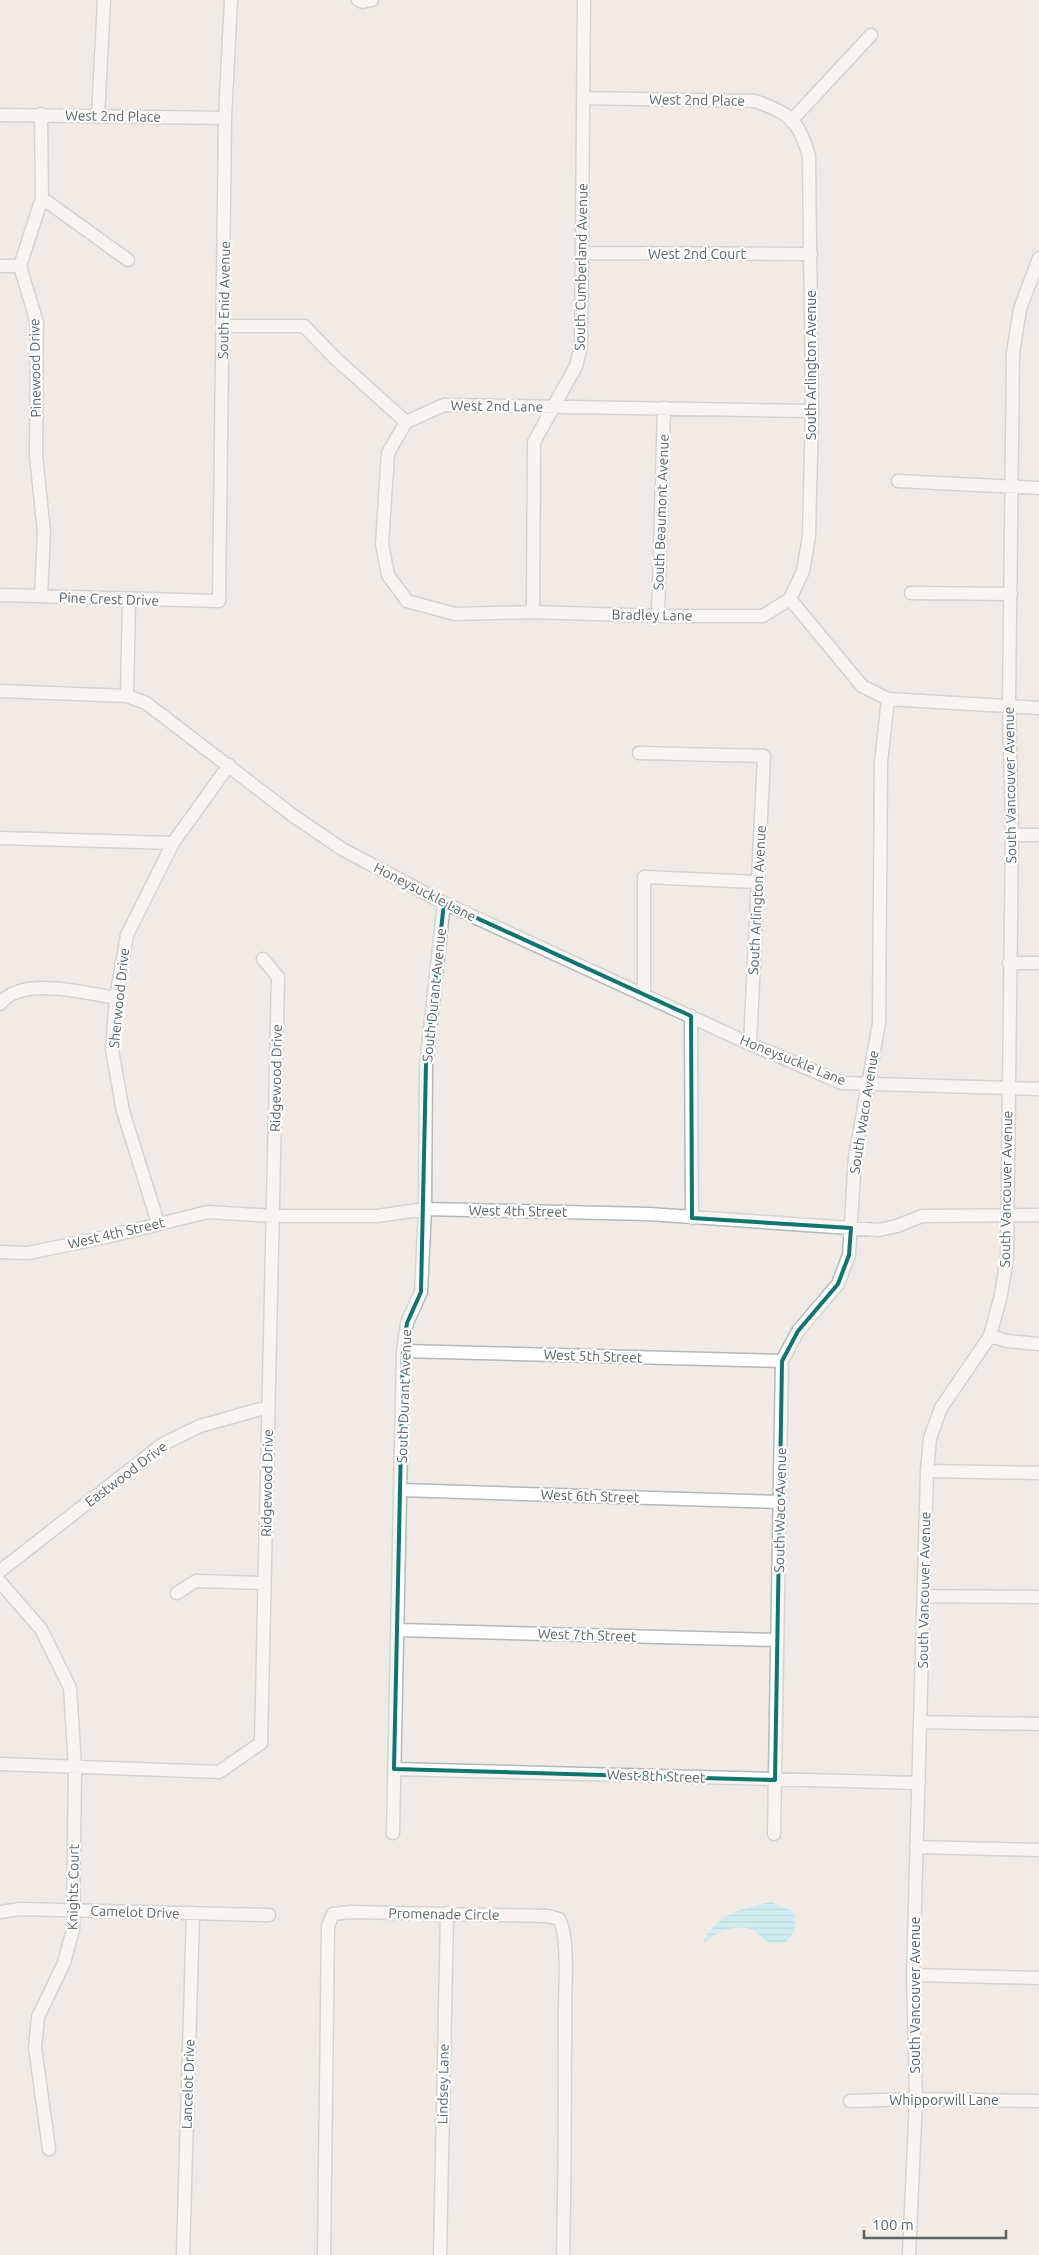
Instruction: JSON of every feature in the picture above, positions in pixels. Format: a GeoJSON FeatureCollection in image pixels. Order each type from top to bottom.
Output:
{"type":"FeatureCollection","features":[{"type":"Feature","properties":{"kind":"street"},"geometry":{"type":"LineString","coordinates":[[98,116],[104,0]]}},
{"type":"Feature","properties":{"kind":"street","name":"South Enid Avenue"},"geometry":{"type":"LineString","coordinates":[[219,601],[226,118],[231,0]]}},
{"type":"Feature","properties":{"kind":"street"},"geometry":{"type":"LineString","coordinates":[[358,0],[363,2],[372,0]]}},
{"type":"Feature","properties":{"kind":"street","name":"South Cumberland Avenue"},"geometry":{"type":"LineString","coordinates":[[533,612],[534,442],[576,366],[581,346],[584,0]]}},
{"type":"Feature","properties":{"kind":"street"},"geometry":{"type":"LineString","coordinates":[[791,121],[872,35]]}},
{"type":"Feature","properties":{"kind":"street","name":"West 2nd Place"},"geometry":{"type":"LineString","coordinates":[[583,98],[755,101],[780,111],[801,130]]}},
{"type":"Feature","properties":{"kind":"street"},"geometry":{"type":"LineString","coordinates":[[0,266],[20,266],[42,198],[41,114]]}},
{"type":"Feature","properties":{"kind":"street","name":"West 2nd Place"},"geometry":{"type":"LineString","coordinates":[[0,115],[41,114],[226,118]]}},
{"type":"Feature","properties":{"kind":"street","name":"South Arlington Avenue"},"geometry":{"type":"LineString","coordinates":[[790,599],[803,571],[809,536],[812,411],[812,254],[809,156],[801,130]]}},
{"type":"Feature","properties":{"kind":"street"},"geometry":{"type":"LineString","coordinates":[[42,198],[128,260]]}},
{"type":"Feature","properties":{"kind":"street","name":"West 2nd Court"},"geometry":{"type":"LineString","coordinates":[[582,253],[812,254]]}},
{"type":"Feature","properties":{"kind":"street","name":"South Vancouver Avenue"},"geometry":{"type":"LineString","coordinates":[[909,2255],[916,2099],[913,1975],[916,1847],[927,1471],[930,1438],[941,1408],[990,1336],[1002,1294],[1007,1258],[1012,835],[1009,706],[1013,486],[1013,352],[1020,309],[1039,258]]}},
{"type":"Feature","properties":{"kind":"street","name":"Pinewood Drive"},"geometry":{"type":"LineString","coordinates":[[20,266],[37,323],[36,456],[44,532],[41,596]]}},
{"type":"Feature","properties":{"kind":"street"},"geometry":{"type":"LineString","coordinates":[[224,326],[304,326],[336,360],[406,422]]}},
{"type":"Feature","properties":{"kind":"street","name":"West 2nd Lane"},"geometry":{"type":"LineString","coordinates":[[406,422],[444,405],[812,411]]}},
{"type":"Feature","properties":{"kind":"street","name":"South Beaumont Avenue"},"geometry":{"type":"LineString","coordinates":[[658,616],[664,408]]}},
{"type":"Feature","properties":{"kind":"street","name":"Bradley Lane"},"geometry":{"type":"LineString","coordinates":[[406,422],[388,454],[382,544],[388,575],[407,601],[455,614],[533,612],[658,616],[763,616],[790,599]]}},
{"type":"Feature","properties":{"kind":"street"},"geometry":{"type":"LineString","coordinates":[[898,481],[1039,488]]}},
{"type":"Feature","properties":{"kind":"street"},"geometry":{"type":"LineString","coordinates":[[911,593],[1011,594]]}},
{"type":"Feature","properties":{"kind":"street","name":"Pine Crest Drive"},"geometry":{"type":"LineString","coordinates":[[0,595],[219,601]]}},
{"type":"Feature","properties":{"kind":"street"},"geometry":{"type":"LineString","coordinates":[[790,599],[862,686],[888,699],[1039,708]]}},
{"type":"Feature","properties":{"kind":"street"},"geometry":{"type":"LineString","coordinates":[[127,696],[129,600]]}},
{"type":"Feature","properties":{"kind":"street","name":"Honeysuckle Lane"},"geometry":{"type":"LineString","coordinates":[[0,691],[127,696],[146,703],[295,817],[342,850],[444,903],[750,1044],[842,1083],[1039,1089]]}},
{"type":"Feature","properties":{"kind":"street","name":"South Waco Avenue"},"geometry":{"type":"LineString","coordinates":[[774,1834],[782,1362],[798,1330],[838,1284],[850,1255],[855,1157],[879,1023],[881,762],[888,699]]}},
{"type":"Feature","properties":{"kind":"street","name":"South Arlington Avenue"},"geometry":{"type":"LineString","coordinates":[[639,753],[764,756],[750,1044]]}},
{"type":"Feature","properties":{"kind":"street","name":"Sherwood Drive"},"geometry":{"type":"LineString","coordinates":[[158,1223],[122,1111],[112,1050],[116,998],[127,934],[173,843],[229,766]]}},
{"type":"Feature","properties":{"kind":"street"},"geometry":{"type":"LineString","coordinates":[[1012,835],[1039,836]]}},
{"type":"Feature","properties":{"kind":"street"},"geometry":{"type":"LineString","coordinates":[[0,838],[173,843]]}},
{"type":"Feature","properties":{"kind":"street"},"geometry":{"type":"LineString","coordinates":[[644,994],[644,877],[757,882]]}},
{"type":"Feature","properties":{"kind":"street","name":"South Durant Avenue"},"geometry":{"type":"LineString","coordinates":[[393,1833],[403,1351],[407,1323],[421,1292],[425,1209],[426,1066],[444,903]]}},
{"type":"Feature","properties":{"kind":"street","name":"Ridgewood Drive"},"geometry":{"type":"LineString","coordinates":[[0,1764],[219,1772],[261,1743],[278,977],[263,960]]}},
{"type":"Feature","properties":{"kind":"street"},"geometry":{"type":"LineString","coordinates":[[1009,963],[1039,963]]}},
{"type":"Feature","properties":{"kind":"street"},"geometry":{"type":"LineString","coordinates":[[0,1004],[6,996],[28,987],[116,998]]}},
{"type":"Feature","properties":{"kind":"street"},"geometry":{"type":"LineString","coordinates":[[691,1016],[692,1218]]}},
{"type":"Feature","properties":{"kind":"street","name":"West 4th Street"},"geometry":{"type":"LineString","coordinates":[[0,1252],[28,1253],[106,1237],[208,1212],[273,1216],[377,1216],[425,1209],[649,1214],[879,1230],[897,1226],[922,1216],[1039,1215]]}},
{"type":"Feature","properties":{"kind":"street"},"geometry":{"type":"LineString","coordinates":[[990,1336],[1007,1342],[1039,1344]]}},
{"type":"Feature","properties":{"kind":"street","name":"West 5th Street"},"geometry":{"type":"LineString","coordinates":[[403,1351],[782,1362]]}},
{"type":"Feature","properties":{"kind":"street","name":"Eastwood Drive"},"geometry":{"type":"LineString","coordinates":[[0,1571],[163,1444],[200,1426],[268,1407]]}},
{"type":"Feature","properties":{"kind":"street"},"geometry":{"type":"LineString","coordinates":[[927,1471],[1039,1473]]}},
{"type":"Feature","properties":{"kind":"street","name":"West 6th Street"},"geometry":{"type":"LineString","coordinates":[[401,1490],[780,1502]]}},
{"type":"Feature","properties":{"kind":"street"},"geometry":{"type":"LineString","coordinates":[[177,1593],[196,1581],[264,1583]]}},
{"type":"Feature","properties":{"kind":"street","name":"Knights Court"},"geometry":{"type":"LineString","coordinates":[[0,1582],[42,1629],[70,1688],[75,1766],[73,1910],[70,1946],[38,2017],[35,2047],[49,2149]]}},
{"type":"Feature","properties":{"kind":"street"},"geometry":{"type":"LineString","coordinates":[[924,1596],[1039,1597]]}},
{"type":"Feature","properties":{"kind":"street","name":"West 7th Street"},"geometry":{"type":"LineString","coordinates":[[398,1630],[777,1640]]}},
{"type":"Feature","properties":{"kind":"street"},"geometry":{"type":"LineString","coordinates":[[921,1722],[1039,1724]]}},
{"type":"Feature","properties":{"kind":"street","name":"West 8th Street"},"geometry":{"type":"LineString","coordinates":[[394,1769],[919,1783]]}},
{"type":"Feature","properties":{"kind":"street"},"geometry":{"type":"LineString","coordinates":[[916,1847],[1039,1850]]}},
{"type":"Feature","properties":{"kind":"street","name":"Camelot Drive"},"geometry":{"type":"LineString","coordinates":[[0,1912],[20,1909],[269,1915]]}},
{"type":"Feature","properties":{"kind":"street","name":"Lancelot Drive"},"geometry":{"type":"LineString","coordinates":[[183,2255],[193,1913]]}},
{"type":"Feature","properties":{"kind":"street","name":"Promenade Circle"},"geometry":{"type":"LineString","coordinates":[[324,2255],[328,1926],[333,1914],[342,1913],[446,1913],[548,1916],[559,1919],[563,1926],[566,2161],[562,2255]]}},
{"type":"Feature","properties":{"kind":"street","name":"Lindsey Lane"},"geometry":{"type":"LineString","coordinates":[[440,2255],[446,1913]]}},
{"type":"Feature","properties":{"kind":"street"},"geometry":{"type":"LineString","coordinates":[[913,1975],[1039,1978]]}},
{"type":"Feature","properties":{"kind":"street","name":"Whipporwill Lane"},"geometry":{"type":"LineString","coordinates":[[850,2101],[916,2099],[1039,2101]]}},
{"type":"Feature","properties":{"kind":"highlighted area"},"geometry":{"type":"Polygon","coordinates":[[[444,903],[691,1016],[692,1218],[851,1228],[849,1255],[838,1284],[798,1331],[782,1361],[775,1780],[394,1769],[403,1351],[407,1323],[421,1292],[426,1065],[444,903]]]}},
{"type":"Feature","properties":{"kind":"water"},"geometry":{"type":"Polygon","coordinates":[[[771,1902],[793,1911],[795,1928],[786,1942],[770,1943],[755,1932],[741,1927],[728,1929],[714,1935],[703,1943],[715,1925],[731,1914],[771,1902]]]}}]}
